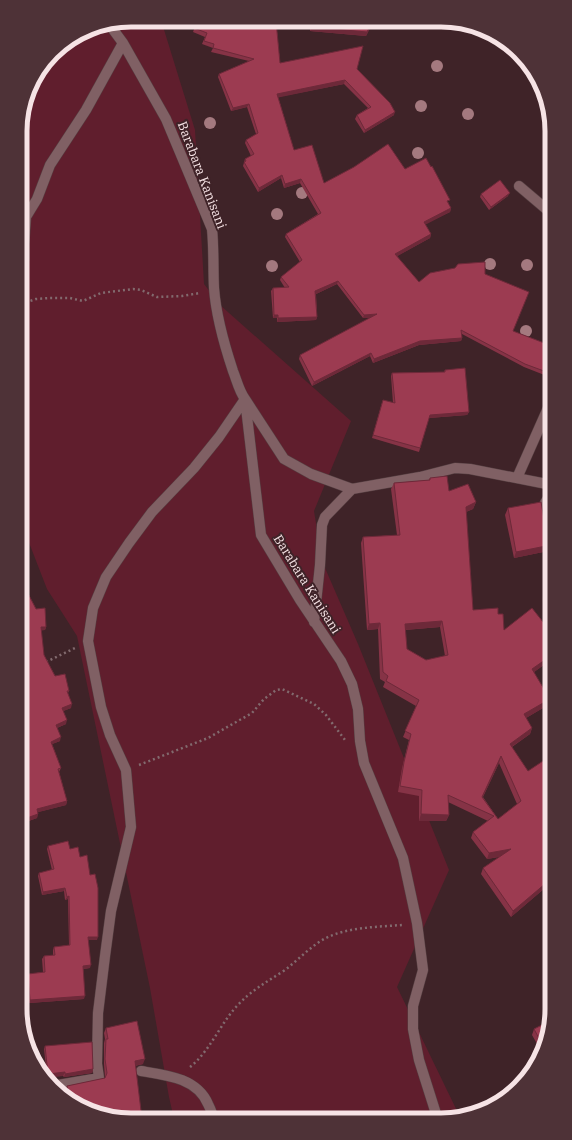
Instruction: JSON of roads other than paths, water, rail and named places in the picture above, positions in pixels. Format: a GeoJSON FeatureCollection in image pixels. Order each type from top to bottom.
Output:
{"type":"FeatureCollection","features":[{"type":"Feature","properties":{"kind":"street","name":"Barabara Kanisani"},"geometry":{"type":"LineString","coordinates":[[113,29],[123,43],[166,119],[212,229],[214,248],[214,288],[217,316],[238,388],[245,399],[261,535],[314,622],[341,661],[352,684],[358,709],[360,741],[364,764],[403,858],[417,923],[423,970],[413,1006],[413,1029],[419,1060],[436,1113]]}},
{"type":"Feature","properties":{"kind":"street"},"geometry":{"type":"LineString","coordinates":[[27,215],[37,199],[50,165],[86,110],[123,43]]}},
{"type":"Feature","properties":{"kind":"street"},"geometry":{"type":"LineString","coordinates":[[519,186],[545,208]]}},
{"type":"Feature","properties":{"kind":"street"},"geometry":{"type":"LineString","coordinates":[[59,1085],[99,1078],[97,1064],[98,1013],[107,941],[111,911],[131,827],[126,770],[110,735],[101,707],[88,641],[93,608],[106,577],[152,512],[194,468],[219,437],[245,399],[284,459],[311,474],[352,489],[420,477],[455,468],[470,469],[545,484]]}},
{"type":"Feature","properties":{"kind":"street"},"geometry":{"type":"LineString","coordinates":[[517,478],[545,415]]}},
{"type":"Feature","properties":{"kind":"street"},"geometry":{"type":"LineString","coordinates":[[314,622],[320,566],[322,524],[324,517],[352,489]]}},
{"type":"Feature","properties":{"kind":"street"},"geometry":{"type":"LineString","coordinates":[[141,1071],[178,1078],[192,1085],[205,1097],[213,1113]]}}]}
